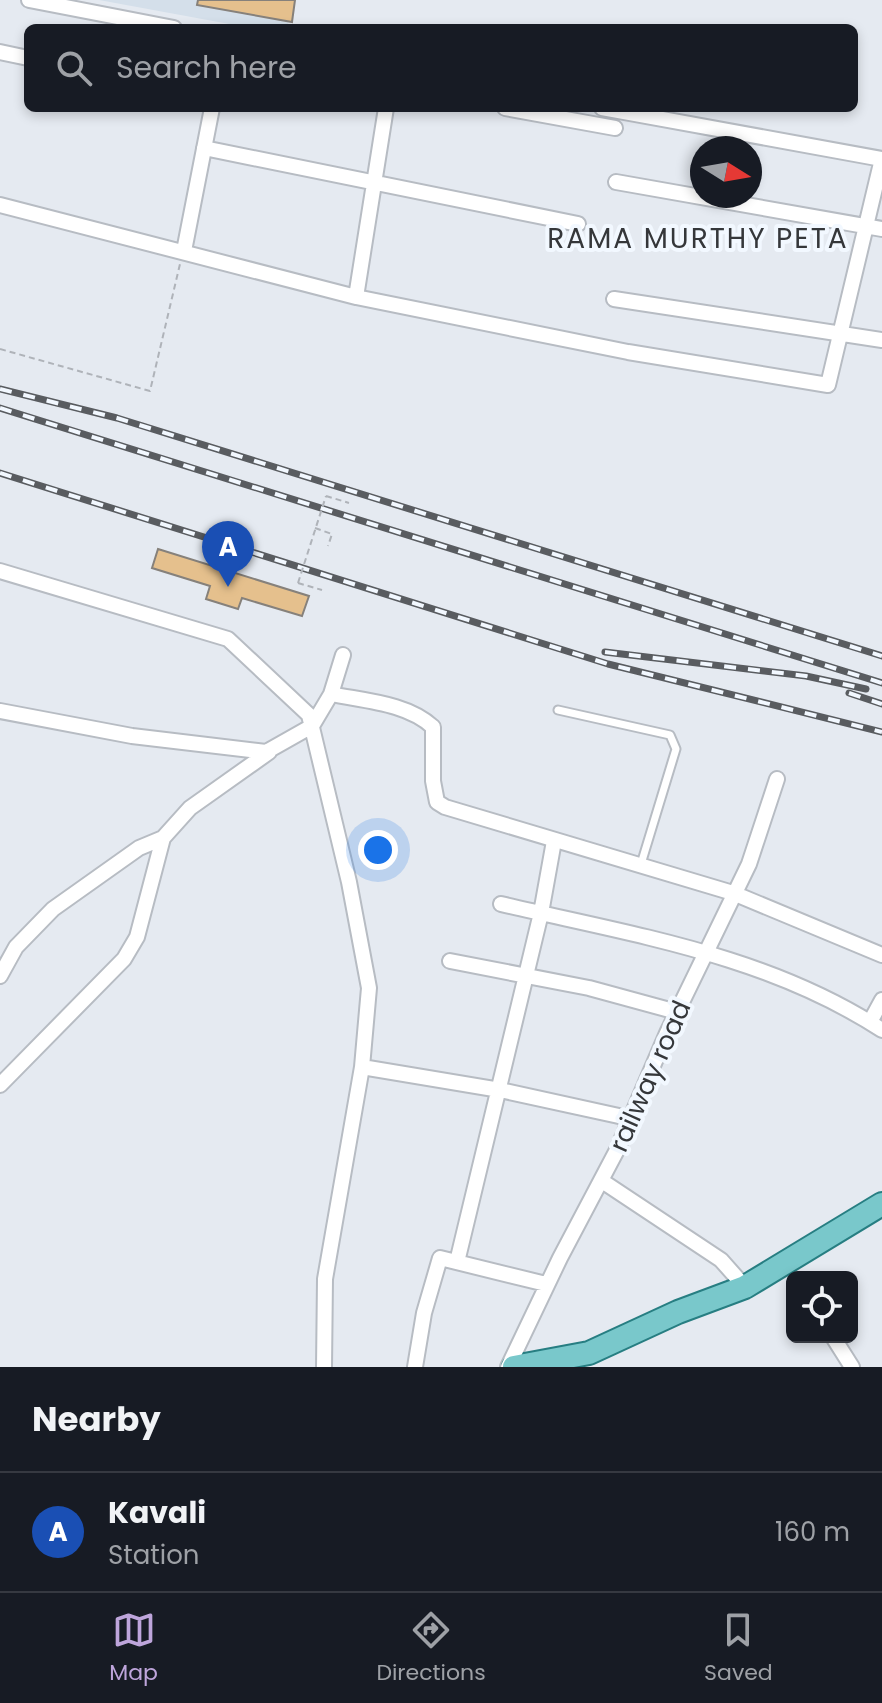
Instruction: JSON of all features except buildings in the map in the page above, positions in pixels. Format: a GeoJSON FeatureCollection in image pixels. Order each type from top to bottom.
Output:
{"type":"FeatureCollection","features":[{"type":"Feature","properties":{"kind":"main road"},"geometry":{"type":"LineString","coordinates":[[789,1271],[882,1204]]}},
{"type":"Feature","properties":{"kind":"main road"},"geometry":{"type":"LineString","coordinates":[[511,1367],[595,1360],[678,1312],[786,1272]]}},
{"type":"Feature","properties":{"kind":"street"},"geometry":{"type":"LineString","coordinates":[[29,0],[153,24]]}},
{"type":"Feature","properties":{"kind":"street"},"geometry":{"type":"LineString","coordinates":[[0,52],[24,57]]}},
{"type":"Feature","properties":{"kind":"street"},"geometry":{"type":"LineString","coordinates":[[184,251],[211,112]]}},
{"type":"Feature","properties":{"kind":"street"},"geometry":{"type":"LineString","coordinates":[[356,297],[385,112]]}},
{"type":"Feature","properties":{"kind":"street"},"geometry":{"type":"LineString","coordinates":[[527,112],[615,128]]}},
{"type":"Feature","properties":{"kind":"street"},"geometry":{"type":"LineString","coordinates":[[0,205],[356,297],[628,352],[828,385],[841,333],[875,228],[882,159],[624,112]]}},
{"type":"Feature","properties":{"kind":"street"},"geometry":{"type":"LineString","coordinates":[[204,148],[578,224]]}},
{"type":"Feature","properties":{"kind":"street"},"geometry":{"type":"LineString","coordinates":[[616,182],[875,228]]}},
{"type":"Feature","properties":{"kind":"street"},"geometry":{"type":"LineString","coordinates":[[614,299],[882,340]]}},
{"type":"Feature","properties":{"kind":"street"},"geometry":{"type":"LineString","coordinates":[[0,571],[228,639],[309,715],[349,882],[369,988],[362,1067],[325,1279],[324,1367]]}},
{"type":"Feature","properties":{"kind":"street"},"geometry":{"type":"LineString","coordinates":[[0,976],[33,925],[139,848],[163,838],[190,808],[279,745],[312,726],[331,694],[343,655]]}},
{"type":"Feature","properties":{"kind":"street"},"geometry":{"type":"LineString","coordinates":[[331,694],[396,707],[424,719],[433,727],[433,781],[437,802],[445,807],[733,893],[882,955]]}},
{"type":"Feature","properties":{"kind":"street"},"geometry":{"type":"LineString","coordinates":[[0,711],[132,736],[190,741],[255,754],[279,745]]}},
{"type":"Feature","properties":{"kind":"street","name":"railway road"},"geometry":{"type":"LineString","coordinates":[[511,1367],[546,1284],[602,1181],[628,1118],[760,838],[777,779]]}},
{"type":"Feature","properties":{"kind":"street"},"geometry":{"type":"LineString","coordinates":[[0,1085],[124,959],[137,937],[163,838]]}},
{"type":"Feature","properties":{"kind":"street"},"geometry":{"type":"LineString","coordinates":[[457,1262],[541,913],[554,841]]}},
{"type":"Feature","properties":{"kind":"street"},"geometry":{"type":"LineString","coordinates":[[501,904],[708,952],[821,993],[876,1026],[882,1000]]}},
{"type":"Feature","properties":{"kind":"street"},"geometry":{"type":"LineString","coordinates":[[450,961],[526,975],[677,1012]]}},
{"type":"Feature","properties":{"kind":"street"},"geometry":{"type":"LineString","coordinates":[[362,1067],[500,1090],[628,1118]]}},
{"type":"Feature","properties":{"kind":"street"},"geometry":{"type":"LineString","coordinates":[[602,1181],[721,1260],[745,1287]]}},
{"type":"Feature","properties":{"kind":"street"},"geometry":{"type":"LineString","coordinates":[[415,1367],[424,1313],[440,1258],[546,1284]]}},
{"type":"Feature","properties":{"kind":"street"},"geometry":{"type":"LineString","coordinates":[[837,1343],[852,1367]]}},
{"type":"Feature","properties":{"kind":"lane"},"geometry":{"type":"LineString","coordinates":[[558,710],[670,735],[676,741],[641,867]]}},
{"type":"Feature","properties":{"kind":"path"},"geometry":{"type":"LineString","coordinates":[[0,349],[150,391],[184,251]]}},
{"type":"Feature","properties":{"kind":"path"},"geometry":{"type":"LineString","coordinates":[[322,590],[298,583],[315,528],[326,496],[349,503]]}},
{"type":"Feature","properties":{"kind":"path"},"geometry":{"type":"LineString","coordinates":[[315,528],[332,534],[328,546]]}},
{"type":"Feature","properties":{"kind":"shaded area"},"geometry":{"type":"Polygon","coordinates":[[[99,0],[295,0],[288,24],[229,24],[99,0]]]}},
{"type":"Feature","properties":{"kind":"railway"},"geometry":{"type":"LineString","coordinates":[[0,389],[117,418],[882,656]]}},
{"type":"Feature","properties":{"kind":"railway"},"geometry":{"type":"LineString","coordinates":[[0,408],[882,683]]}},
{"type":"Feature","properties":{"kind":"railway"},"geometry":{"type":"LineString","coordinates":[[0,473],[608,664],[882,732]]}},
{"type":"Feature","properties":{"kind":"railway"},"geometry":{"type":"LineString","coordinates":[[605,652],[806,676],[866,689]]}},
{"type":"Feature","properties":{"kind":"railway"},"geometry":{"type":"LineString","coordinates":[[849,693],[882,704]]}},
{"type":"Feature","properties":{"kind":"place","name":"Kavali"},"geometry":{"type":"Point","coordinates":[228,587]}},
{"type":"Feature","properties":{"kind":"district","name":"RAMA MURTHY PETA"},"geometry":{"type":"Point","coordinates":[698,238]}}]}
